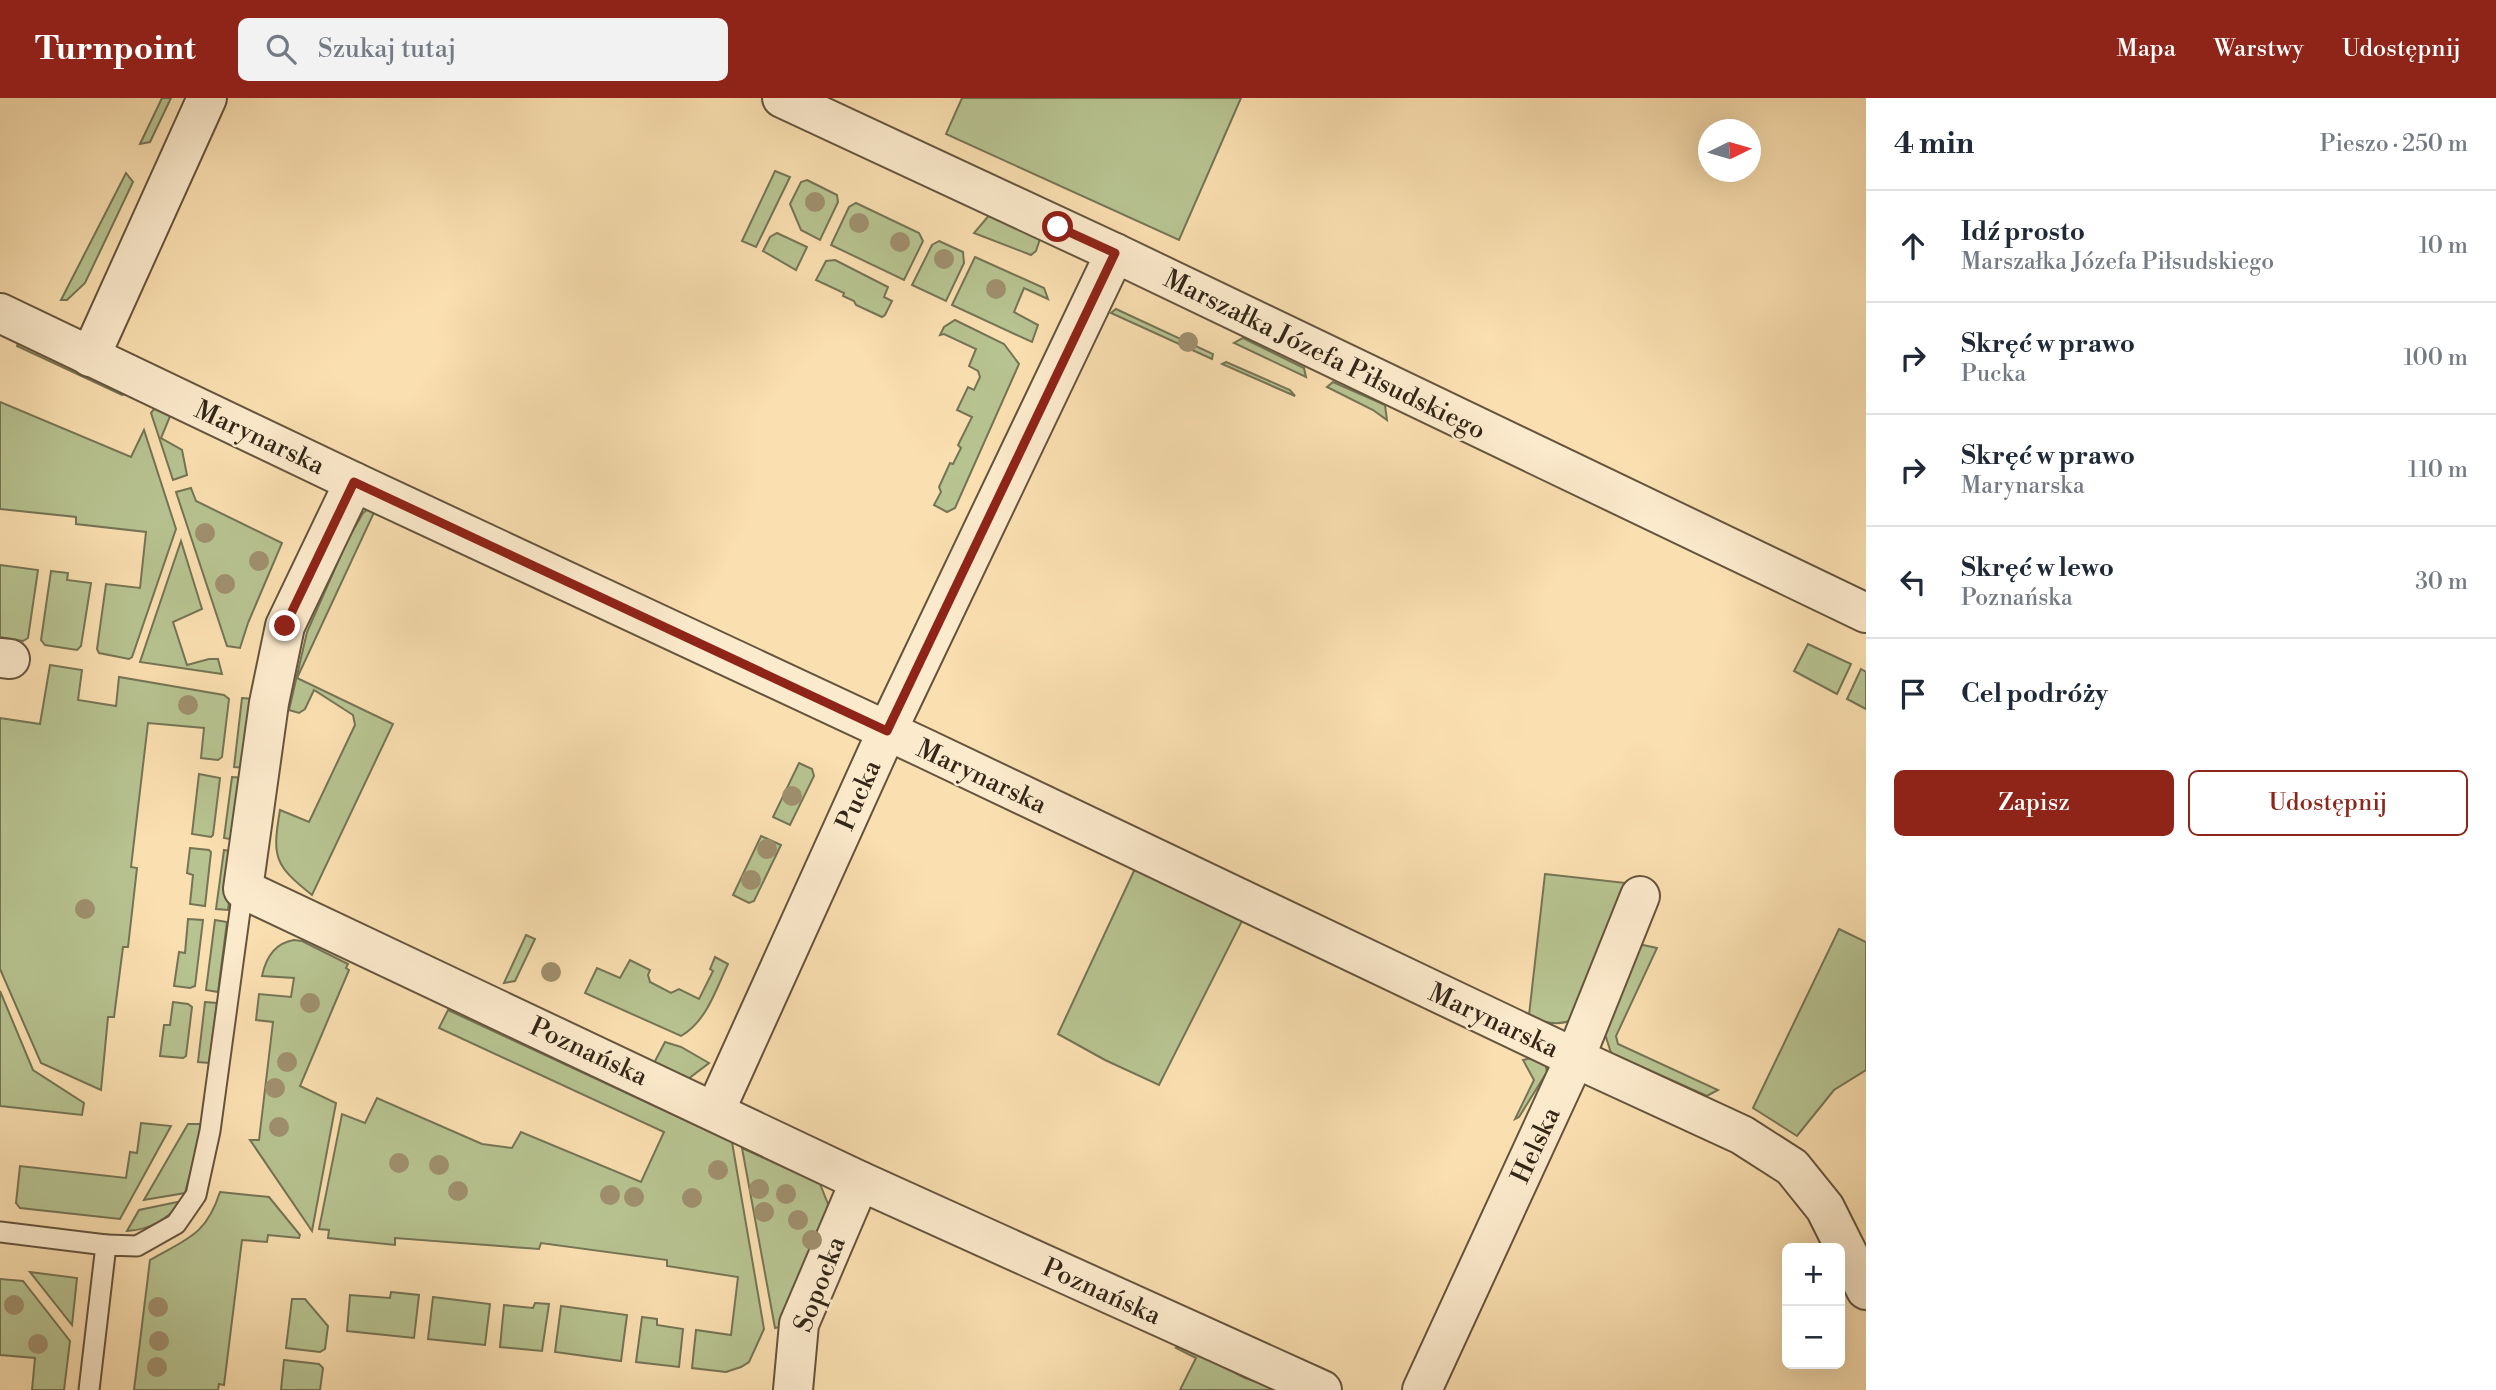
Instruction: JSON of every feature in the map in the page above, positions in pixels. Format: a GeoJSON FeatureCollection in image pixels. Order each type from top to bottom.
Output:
{"type":"FeatureCollection","features":[{"type":"Feature","properties":{"kind":"street"},"geometry":{"type":"LineString","coordinates":[[90,357],[207,98]]}},
{"type":"Feature","properties":{"kind":"street","name":"Marszałka Józefa Piłsudskiego"},"geometry":{"type":"LineString","coordinates":[[782,98],[1115,253],[1866,613]]}},
{"type":"Feature","properties":{"kind":"street","name":"Pucka"},"geometry":{"type":"LineString","coordinates":[[715,1111],[887,731],[1115,253]]}},
{"type":"Feature","properties":{"kind":"street","name":"Marynarska"},"geometry":{"type":"LineString","coordinates":[[3,323],[90,357],[1742,1135],[1792,1167],[1825,1208],[1866,1290]]}},
{"type":"Feature","properties":{"kind":"street"},"geometry":{"type":"LineString","coordinates":[[243,889],[269,704],[285,626],[354,482]]}},
{"type":"Feature","properties":{"kind":"street","name":"Poznańska"},"geometry":{"type":"LineString","coordinates":[[243,889],[860,1181],[1322,1390]]}},
{"type":"Feature","properties":{"kind":"street","name":"Helska"},"geometry":{"type":"LineString","coordinates":[[1423,1390],[1575,1058],[1640,896]]}},
{"type":"Feature","properties":{"kind":"street","name":"Sopocka"},"geometry":{"type":"LineString","coordinates":[[793,1390],[799,1324],[860,1181]]}},
{"type":"Feature","properties":{"kind":"lane"},"geometry":{"type":"LineString","coordinates":[[0,1232],[136,1246],[176,1224],[196,1195],[211,1124],[243,889]]}},
{"type":"Feature","properties":{"kind":"lane"},"geometry":{"type":"LineString","coordinates":[[89,1390],[106,1245]]}},
{"type":"Feature","properties":{"kind":"green space"},"geometry":{"type":"Polygon","coordinates":[[[162,98],[171,98],[150,142],[140,144],[162,98]]]}},
{"type":"Feature","properties":{"kind":"green space"},"geometry":{"type":"Polygon","coordinates":[[[962,98],[1241,98],[1179,240],[946,134],[962,98]]]}},
{"type":"Feature","properties":{"kind":"green space"},"geometry":{"type":"Polygon","coordinates":[[[775,171],[790,177],[756,247],[742,241],[775,171]]]}},
{"type":"Feature","properties":{"kind":"green space"},"geometry":{"type":"Polygon","coordinates":[[[126,173],[133,182],[85,283],[67,300],[61,300],[126,173]]]}},
{"type":"Feature","properties":{"kind":"green space"},"geometry":{"type":"Polygon","coordinates":[[[807,180],[837,195],[838,202],[820,240],[801,230],[790,204],[801,182],[807,180]]]}},
{"type":"Feature","properties":{"kind":"green space"},"geometry":{"type":"Polygon","coordinates":[[[856,203],[919,233],[923,241],[904,280],[831,245],[849,207],[856,203]]]}},
{"type":"Feature","properties":{"kind":"green space"},"geometry":{"type":"Polygon","coordinates":[[[991,213],[1041,236],[1036,251],[1031,255],[974,233],[991,213]]]}},
{"type":"Feature","properties":{"kind":"green space"},"geometry":{"type":"Polygon","coordinates":[[[777,233],[807,247],[796,270],[763,251],[770,237],[777,233]]]}},
{"type":"Feature","properties":{"kind":"green space"},"geometry":{"type":"Polygon","coordinates":[[[939,241],[963,252],[964,263],[946,301],[912,285],[932,245],[939,241]]]}},
{"type":"Feature","properties":{"kind":"green space"},"geometry":{"type":"Polygon","coordinates":[[[975,257],[1044,288],[1048,299],[1024,288],[1014,312],[1038,325],[1032,342],[952,305],[975,257]]]}},
{"type":"Feature","properties":{"kind":"green space"},"geometry":{"type":"Polygon","coordinates":[[[835,260],[888,287],[884,297],[892,301],[885,315],[882,317],[856,305],[854,301],[843,296],[844,293],[816,280],[826,261],[835,260]]]}},
{"type":"Feature","properties":{"kind":"green space"},"geometry":{"type":"Polygon","coordinates":[[[1116,309],[1213,354],[1212,359],[1111,313],[1116,309]]]}},
{"type":"Feature","properties":{"kind":"green space"},"geometry":{"type":"Polygon","coordinates":[[[955,320],[1004,344],[1019,364],[955,508],[947,512],[934,505],[941,492],[939,487],[950,463],[953,464],[961,448],[958,445],[972,417],[957,410],[968,387],[974,390],[980,377],[978,371],[969,366],[976,349],[944,334],[940,335],[944,327],[955,320]]]}},
{"type":"Feature","properties":{"kind":"green space"},"geometry":{"type":"Polygon","coordinates":[[[1243,338],[1304,368],[1306,377],[1234,343],[1243,338]]]}},
{"type":"Feature","properties":{"kind":"green space"},"geometry":{"type":"Polygon","coordinates":[[[20,339],[126,394],[122,395],[17,346],[20,339]]]}},
{"type":"Feature","properties":{"kind":"green space"},"geometry":{"type":"Polygon","coordinates":[[[1226,362],[1290,390],[1295,396],[1222,364],[1226,362]]]}},
{"type":"Feature","properties":{"kind":"green space"},"geometry":{"type":"Polygon","coordinates":[[[1333,382],[1385,405],[1387,420],[1327,387],[1333,382]]]}},
{"type":"Feature","properties":{"kind":"green space"},"geometry":{"type":"Polygon","coordinates":[[[0,402],[131,457],[144,430],[176,529],[132,657],[129,659],[99,653],[97,649],[106,584],[140,588],[146,532],[76,524],[76,517],[0,509],[0,402]]]}},
{"type":"Feature","properties":{"kind":"green space"},"geometry":{"type":"Polygon","coordinates":[[[154,409],[171,414],[161,438],[182,450],[187,475],[173,480],[151,413],[154,409]]]}},
{"type":"Feature","properties":{"kind":"green space"},"geometry":{"type":"Polygon","coordinates":[[[191,488],[196,501],[282,543],[240,648],[227,646],[176,492],[191,488]]]}},
{"type":"Feature","properties":{"kind":"green space"},"geometry":{"type":"Polygon","coordinates":[[[372,506],[377,506],[297,678],[393,724],[312,895],[290,876],[279,859],[276,839],[280,810],[309,822],[355,725],[353,715],[314,690],[305,709],[299,713],[289,710],[307,632],[348,539],[363,513],[372,506]]]}},
{"type":"Feature","properties":{"kind":"green space"},"geometry":{"type":"Polygon","coordinates":[[[181,541],[202,609],[173,622],[187,665],[218,659],[222,674],[140,662],[181,541]]]}},
{"type":"Feature","properties":{"kind":"green space"},"geometry":{"type":"Polygon","coordinates":[[[0,565],[38,570],[28,638],[23,641],[0,637],[0,565]]]}},
{"type":"Feature","properties":{"kind":"green space"},"geometry":{"type":"Polygon","coordinates":[[[51,571],[68,573],[67,580],[91,583],[81,646],[77,650],[45,645],[41,640],[51,571]]]}},
{"type":"Feature","properties":{"kind":"green space"},"geometry":{"type":"Polygon","coordinates":[[[1808,644],[1851,664],[1837,694],[1794,671],[1808,644]]]}},
{"type":"Feature","properties":{"kind":"green space"},"geometry":{"type":"Polygon","coordinates":[[[50,665],[82,670],[78,700],[116,706],[119,677],[224,695],[229,699],[222,757],[218,760],[201,758],[204,728],[148,723],[131,867],[137,868],[128,947],[123,947],[114,1017],[108,1017],[101,1090],[41,1063],[0,969],[0,718],[40,724],[50,665]]]}},
{"type":"Feature","properties":{"kind":"green space"},"geometry":{"type":"Polygon","coordinates":[[[1861,669],[1866,672],[1866,709],[1847,699],[1861,669]]]}},
{"type":"Feature","properties":{"kind":"green space"},"geometry":{"type":"Polygon","coordinates":[[[242,698],[254,699],[246,768],[234,767],[242,698]]]}},
{"type":"Feature","properties":{"kind":"green space"},"geometry":{"type":"Polygon","coordinates":[[[799,763],[812,769],[814,776],[790,825],[773,817],[799,763]]]}},
{"type":"Feature","properties":{"kind":"green space"},"geometry":{"type":"Polygon","coordinates":[[[199,774],[220,778],[211,837],[192,834],[199,774]]]}},
{"type":"Feature","properties":{"kind":"green space"},"geometry":{"type":"Polygon","coordinates":[[[232,777],[244,778],[236,840],[224,838],[232,777]]]}},
{"type":"Feature","properties":{"kind":"green space"},"geometry":{"type":"Polygon","coordinates":[[[761,836],[781,845],[754,901],[749,903],[733,895],[761,836]]]}},
{"type":"Feature","properties":{"kind":"green space"},"geometry":{"type":"Polygon","coordinates":[[[190,848],[211,852],[205,906],[190,904],[193,875],[187,873],[190,848]]]}},
{"type":"Feature","properties":{"kind":"green space"},"geometry":{"type":"Polygon","coordinates":[[[224,850],[236,852],[228,910],[216,909],[224,850]]]}},
{"type":"Feature","properties":{"kind":"green space"},"geometry":{"type":"Polygon","coordinates":[[[1140,858],[1243,919],[1159,1085],[1058,1034],[1140,858]]]}},
{"type":"Feature","properties":{"kind":"green space"},"geometry":{"type":"Polygon","coordinates":[[[1545,874],[1635,884],[1575,1019],[1563,1023],[1546,1022],[1529,1015],[1545,874]]]}},
{"type":"Feature","properties":{"kind":"green space"},"geometry":{"type":"Polygon","coordinates":[[[188,919],[203,920],[195,986],[190,988],[174,986],[179,952],[185,953],[188,919]]]}},
{"type":"Feature","properties":{"kind":"green space"},"geometry":{"type":"Polygon","coordinates":[[[215,920],[227,922],[218,992],[206,990],[215,920]]]}},
{"type":"Feature","properties":{"kind":"green space"},"geometry":{"type":"Polygon","coordinates":[[[1839,929],[1866,942],[1866,1070],[1834,1090],[1797,1136],[1753,1108],[1839,929]]]}},
{"type":"Feature","properties":{"kind":"green space"},"geometry":{"type":"Polygon","coordinates":[[[526,935],[535,939],[515,981],[504,983],[526,935]]]}},
{"type":"Feature","properties":{"kind":"green space"},"geometry":{"type":"Polygon","coordinates":[[[294,940],[302,941],[348,964],[346,968],[349,970],[300,1086],[336,1103],[312,1231],[250,1140],[259,1140],[273,1022],[256,1020],[259,994],[291,997],[294,978],[262,976],[272,952],[282,944],[294,940]]]}},
{"type":"Feature","properties":{"kind":"green space"},"geometry":{"type":"Polygon","coordinates":[[[1636,946],[1657,948],[1616,1036],[1618,1044],[1718,1090],[1707,1096],[1611,1053],[1605,1034],[1636,946]]]}},
{"type":"Feature","properties":{"kind":"green space"},"geometry":{"type":"Polygon","coordinates":[[[715,957],[728,964],[704,1013],[690,1030],[681,1036],[585,993],[597,968],[620,978],[630,960],[650,970],[650,982],[671,993],[679,989],[699,999],[713,971],[710,969],[715,957]]]}},
{"type":"Feature","properties":{"kind":"green space"},"geometry":{"type":"Polygon","coordinates":[[[0,991],[33,1070],[84,1103],[82,1115],[0,1106],[0,991]]]}},
{"type":"Feature","properties":{"kind":"green space"},"geometry":{"type":"Polygon","coordinates":[[[173,1002],[192,1007],[186,1056],[183,1058],[160,1056],[164,1025],[170,1025],[173,1002]]]}},
{"type":"Feature","properties":{"kind":"green space"},"geometry":{"type":"Polygon","coordinates":[[[205,1002],[217,1003],[209,1063],[198,1062],[205,1002]]]}},
{"type":"Feature","properties":{"kind":"green space"},"geometry":{"type":"Polygon","coordinates":[[[448,1010],[732,1142],[764,1329],[749,1362],[726,1372],[692,1368],[696,1330],[731,1335],[738,1277],[667,1266],[667,1260],[541,1243],[539,1249],[395,1238],[395,1245],[328,1238],[329,1230],[319,1229],[342,1114],[365,1123],[377,1098],[482,1144],[512,1148],[521,1132],[641,1182],[664,1132],[439,1028],[448,1010]]]}},
{"type":"Feature","properties":{"kind":"green space"},"geometry":{"type":"Polygon","coordinates":[[[665,1042],[681,1047],[709,1063],[688,1079],[654,1063],[665,1042]]]}},
{"type":"Feature","properties":{"kind":"green space"},"geometry":{"type":"Polygon","coordinates":[[[1531,1058],[1545,1062],[1547,1072],[1519,1117],[1515,1119],[1534,1080],[1523,1060],[1531,1058]]]}},
{"type":"Feature","properties":{"kind":"green space"},"geometry":{"type":"Polygon","coordinates":[[[141,1123],[171,1126],[120,1219],[20,1208],[16,1203],[20,1166],[126,1178],[130,1152],[137,1153],[141,1123]]]}},
{"type":"Feature","properties":{"kind":"green space"},"geometry":{"type":"Polygon","coordinates":[[[188,1124],[203,1124],[185,1193],[144,1200],[188,1124]]]}},
{"type":"Feature","properties":{"kind":"green space"},"geometry":{"type":"Polygon","coordinates":[[[742,1148],[820,1184],[828,1204],[825,1223],[779,1327],[775,1328],[742,1148]]]}},
{"type":"Feature","properties":{"kind":"green space"},"geometry":{"type":"Polygon","coordinates":[[[220,1192],[269,1197],[300,1235],[299,1238],[268,1235],[267,1242],[242,1240],[224,1385],[219,1384],[218,1390],[134,1390],[150,1260],[193,1235],[208,1218],[220,1192]]]}},
{"type":"Feature","properties":{"kind":"green space"},"geometry":{"type":"Polygon","coordinates":[[[182,1201],[158,1222],[127,1231],[139,1210],[182,1201]]]}},
{"type":"Feature","properties":{"kind":"green space"},"geometry":{"type":"Polygon","coordinates":[[[30,1272],[77,1278],[72,1325],[30,1272]]]}},
{"type":"Feature","properties":{"kind":"green space"},"geometry":{"type":"Polygon","coordinates":[[[0,1279],[23,1281],[70,1341],[64,1390],[32,1390],[35,1358],[0,1355],[0,1279]]]}},
{"type":"Feature","properties":{"kind":"green space"},"geometry":{"type":"Polygon","coordinates":[[[391,1292],[419,1295],[414,1338],[347,1331],[350,1295],[390,1298],[391,1292]]]}},
{"type":"Feature","properties":{"kind":"green space"},"geometry":{"type":"Polygon","coordinates":[[[433,1297],[490,1304],[485,1345],[428,1339],[433,1297]]]}},
{"type":"Feature","properties":{"kind":"green space"},"geometry":{"type":"Polygon","coordinates":[[[292,1299],[305,1299],[328,1326],[325,1349],[320,1352],[286,1348],[292,1299]]]}},
{"type":"Feature","properties":{"kind":"green space"},"geometry":{"type":"Polygon","coordinates":[[[535,1303],[549,1304],[542,1351],[500,1347],[504,1305],[533,1308],[535,1303]]]}},
{"type":"Feature","properties":{"kind":"green space"},"geometry":{"type":"Polygon","coordinates":[[[561,1306],[627,1315],[621,1361],[555,1352],[561,1306]]]}},
{"type":"Feature","properties":{"kind":"green space"},"geometry":{"type":"Polygon","coordinates":[[[642,1317],[657,1319],[657,1325],[683,1329],[679,1367],[636,1362],[642,1317]]]}},
{"type":"Feature","properties":{"kind":"green space"},"geometry":{"type":"Polygon","coordinates":[[[1181,1345],[1245,1378],[1282,1390],[1180,1390],[1196,1358],[1176,1348],[1181,1345]]]}},
{"type":"Feature","properties":{"kind":"green space"},"geometry":{"type":"Polygon","coordinates":[[[284,1360],[319,1364],[323,1368],[320,1390],[281,1390],[284,1360]]]}},
{"type":"Feature","properties":{"kind":"route"},"geometry":{"type":"LineString","coordinates":[[285,626],[354,482],[887,731],[1115,253],[1058,227]]}}]}
